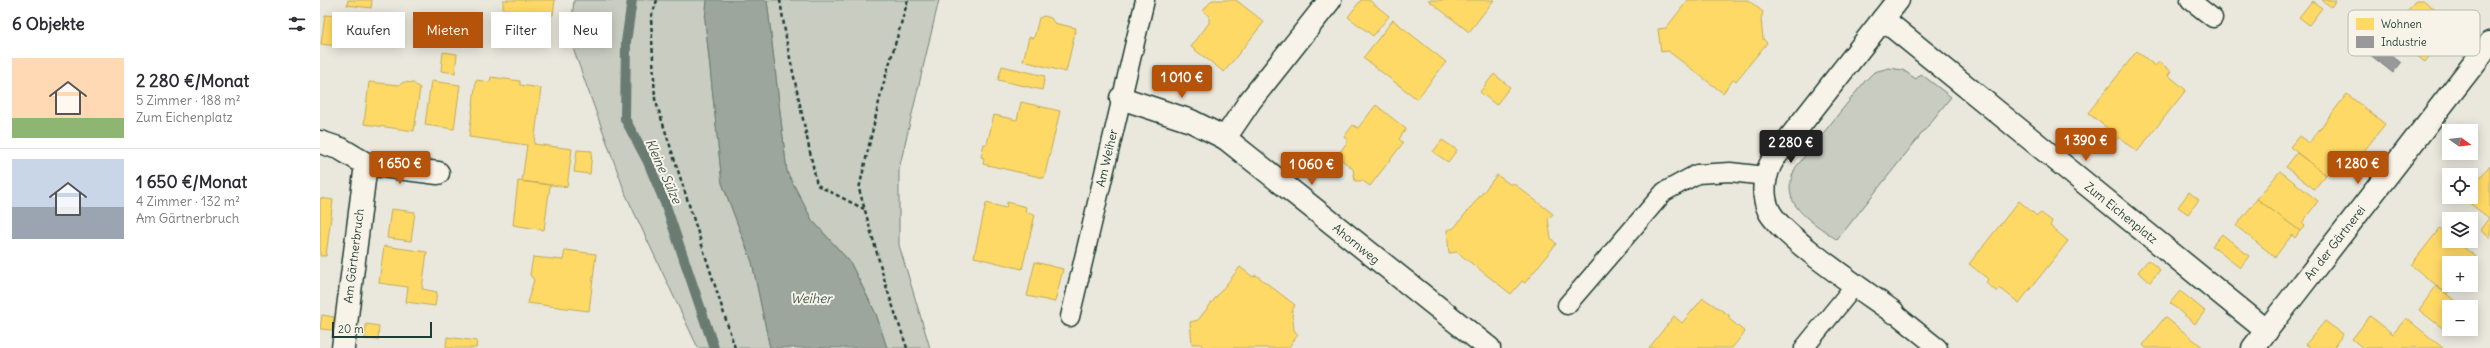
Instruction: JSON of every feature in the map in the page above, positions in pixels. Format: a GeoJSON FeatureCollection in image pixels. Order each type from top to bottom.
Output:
{"type":"FeatureCollection","features":[{"type":"Feature","properties":{"kind":"street"},"geometry":{"type":"LineString","coordinates":[[1225,138],[1250,101],[1330,0]]}},
{"type":"Feature","properties":{"kind":"street"},"geometry":{"type":"LineString","coordinates":[[1893,312],[1793,237],[1778,222],[1766,202],[1766,176],[1779,151],[1898,0]]}},
{"type":"Feature","properties":{"kind":"street","name":"Zum Eichenplatz"},"geometry":{"type":"LineString","coordinates":[[1883,19],[2266,331]]}},
{"type":"Feature","properties":{"kind":"street","name":"An der Gärtnerei"},"geometry":{"type":"LineString","coordinates":[[2480,56],[2490,43]]}},
{"type":"Feature","properties":{"kind":"street","name":"An der Gärtnerei"},"geometry":{"type":"LineString","coordinates":[[2253,348],[2480,56]]}},
{"type":"Feature","properties":{"kind":"street","name":"Ahornweg"},"geometry":{"type":"LineString","coordinates":[[1121,98],[1191,121],[1225,138],[1489,348]]}},
{"type":"Feature","properties":{"kind":"street"},"geometry":{"type":"LineString","coordinates":[[320,142],[341,149],[366,164],[438,173]]}},
{"type":"Feature","properties":{"kind":"street","name":"Am Gärtnerbruch"},"geometry":{"type":"LineString","coordinates":[[343,348],[366,164]]}},
{"type":"Feature","properties":{"kind":"lane","name":"Am Weiher"},"geometry":{"type":"LineString","coordinates":[[1070,317],[1121,98],[1146,0]]}},
{"type":"Feature","properties":{"kind":"lane"},"geometry":{"type":"LineString","coordinates":[[2190,0],[2213,18]]}},
{"type":"Feature","properties":{"kind":"lane"},"geometry":{"type":"LineString","coordinates":[[1567,305],[1664,192],[1697,174],[1730,172],[1766,176]]}},
{"type":"Feature","properties":{"kind":"lane"},"geometry":{"type":"LineString","coordinates":[[1804,348],[1856,284]]}},
{"type":"Feature","properties":{"kind":"lane"},"geometry":{"type":"LineString","coordinates":[[1893,312],[1938,348]]}},
{"type":"Feature","properties":{"kind":"path"},"geometry":{"type":"LineString","coordinates":[[656,0],[651,18],[655,99],[735,348]]}},
{"type":"Feature","properties":{"kind":"path"},"geometry":{"type":"LineString","coordinates":[[780,0],[787,44],[817,185],[865,209]]}},
{"type":"Feature","properties":{"kind":"path"},"geometry":{"type":"LineString","coordinates":[[907,348],[887,289],[859,189],[882,89],[908,0]]}},
{"type":"Feature","properties":{"kind":"shaded area"},"geometry":{"type":"Polygon","coordinates":[[[574,0],[707,0],[705,20],[722,183],[752,262],[770,348],[698,348],[626,195],[573,48],[612,48],[612,12],[573,12],[574,0]]]}},
{"type":"Feature","properties":{"kind":"shaded area"},"geometry":{"type":"Polygon","coordinates":[[[767,0],[939,0],[899,169],[899,245],[930,348],[887,348],[876,314],[850,262],[812,220],[787,172],[767,0]]]}},
{"type":"Feature","properties":{"kind":"shaded area"},"geometry":{"type":"Polygon","coordinates":[[[1889,68],[1903,70],[1916,79],[1921,74],[1951,97],[1837,240],[1817,226],[1799,210],[1793,202],[1790,192],[1791,180],[1796,167],[1865,81],[1874,72],[1889,68]]]}},
{"type":"Feature","properties":{"kind":"water","name":"Weiher"},"geometry":{"type":"Polygon","coordinates":[[[707,0],[767,0],[787,172],[812,220],[850,262],[876,314],[887,348],[770,348],[752,262],[722,183],[705,20],[707,0]]]}},
{"type":"Feature","properties":{"kind":"building: Wohnen"},"geometry":{"type":"Polygon","coordinates":[[[348,0],[372,0],[371,8],[347,5],[348,0]]]}},
{"type":"Feature","properties":{"kind":"building: Wohnen"},"geometry":{"type":"Polygon","coordinates":[[[503,0],[555,0],[553,15],[551,15],[551,12],[503,10],[503,0]]]}},
{"type":"Feature","properties":{"kind":"building: Wohnen"},"geometry":{"type":"Polygon","coordinates":[[[1212,0],[1236,0],[1264,22],[1224,72],[1191,47],[1209,23],[1209,16],[1203,11],[1212,0]]]}},
{"type":"Feature","properties":{"kind":"building: Wohnen"},"geometry":{"type":"Polygon","coordinates":[[[1361,0],[1369,0],[1389,16],[1373,36],[1348,17],[1361,0]]]}},
{"type":"Feature","properties":{"kind":"building: Wohnen"},"geometry":{"type":"Polygon","coordinates":[[[1428,0],[1494,0],[1469,32],[1428,0]]]}},
{"type":"Feature","properties":{"kind":"building: Wohnen"},"geometry":{"type":"Polygon","coordinates":[[[1688,0],[1748,0],[1763,12],[1761,19],[1763,39],[1767,43],[1736,81],[1733,80],[1723,93],[1668,51],[1661,52],[1658,29],[1666,28],[1688,0]]]}},
{"type":"Feature","properties":{"kind":"building: Wohnen"},"geometry":{"type":"Polygon","coordinates":[[[2322,0],[2336,0],[2331,7],[2322,0]]]}},
{"type":"Feature","properties":{"kind":"building: Wohnen"},"geometry":{"type":"Polygon","coordinates":[[[2416,0],[2423,0],[2436,10],[2408,10],[2416,0]]]}},
{"type":"Feature","properties":{"kind":"building: Wohnen"},"geometry":{"type":"Polygon","coordinates":[[[2312,1],[2322,8],[2309,25],[2299,17],[2312,1]]]}},
{"type":"Feature","properties":{"kind":"building: Wohnen"},"geometry":{"type":"Polygon","coordinates":[[[325,15],[332,16],[332,45],[321,44],[325,15]]]}},
{"type":"Feature","properties":{"kind":"building: Wohnen"},"geometry":{"type":"Polygon","coordinates":[[[1044,16],[1051,18],[1054,23],[1076,28],[1066,72],[1023,61],[1029,37],[1034,38],[1039,18],[1044,16]]]}},
{"type":"Feature","properties":{"kind":"building: Wohnen"},"geometry":{"type":"Polygon","coordinates":[[[1393,20],[1446,62],[1417,99],[1363,58],[1393,20]]]}},
{"type":"Feature","properties":{"kind":"building: Wohnen"},"geometry":{"type":"Polygon","coordinates":[[[2137,51],[2155,66],[2159,62],[2171,71],[2168,75],[2186,90],[2137,152],[2119,137],[2115,141],[2104,132],[2107,128],[2088,113],[2137,51]]]}},
{"type":"Feature","properties":{"kind":"building: Wohnen"},"geometry":{"type":"Polygon","coordinates":[[[443,52],[457,54],[455,73],[441,71],[443,52]]]}},
{"type":"Feature","properties":{"kind":"building: Wohnen"},"geometry":{"type":"Polygon","coordinates":[[[2417,56],[2430,56],[2425,62],[2417,56]]]}},
{"type":"Feature","properties":{"kind":"building: Wohnen"},"geometry":{"type":"Polygon","coordinates":[[[1002,66],[1045,76],[1042,90],[998,80],[1002,66]]]}},
{"type":"Feature","properties":{"kind":"building: Wohnen"},"geometry":{"type":"Polygon","coordinates":[[[1494,74],[1510,87],[1496,105],[1480,92],[1494,74]]]}},
{"type":"Feature","properties":{"kind":"building: Wohnen"},"geometry":{"type":"Polygon","coordinates":[[[491,77],[520,81],[520,85],[541,88],[534,144],[572,149],[567,187],[522,181],[527,145],[469,137],[476,80],[490,82],[491,77]]]}},
{"type":"Feature","properties":{"kind":"building: Wohnen"},"geometry":{"type":"Polygon","coordinates":[[[431,81],[460,85],[454,129],[425,125],[431,81]]]}},
{"type":"Feature","properties":{"kind":"building: Wohnen"},"geometry":{"type":"Polygon","coordinates":[[[369,82],[399,85],[404,82],[413,83],[420,88],[414,131],[364,124],[369,82]]]}},
{"type":"Feature","properties":{"kind":"building: Wohnen"},"geometry":{"type":"Polygon","coordinates":[[[2347,94],[2385,124],[2347,173],[2334,164],[2326,175],[2290,147],[2299,136],[2309,143],[2347,94]]]}},
{"type":"Feature","properties":{"kind":"building: Wohnen"},"geometry":{"type":"Polygon","coordinates":[[[1021,102],[1060,111],[1044,178],[983,164],[984,158],[981,157],[984,144],[987,144],[994,115],[1017,120],[1021,102]]]}},
{"type":"Feature","properties":{"kind":"building: Wohnen"},"geometry":{"type":"Polygon","coordinates":[[[1376,105],[1406,129],[1399,139],[1403,143],[1370,186],[1363,181],[1355,181],[1353,169],[1337,156],[1348,141],[1344,137],[1353,125],[1358,128],[1376,105]]]}},
{"type":"Feature","properties":{"kind":"building: Wohnen"},"geometry":{"type":"Polygon","coordinates":[[[1442,140],[1457,150],[1448,162],[1433,152],[1442,140]]]}},
{"type":"Feature","properties":{"kind":"building: Wohnen"},"geometry":{"type":"Polygon","coordinates":[[[577,150],[592,151],[590,174],[574,172],[577,150]]]}},
{"type":"Feature","properties":{"kind":"building: Wohnen"},"geometry":{"type":"Polygon","coordinates":[[[2297,153],[2326,175],[2314,189],[2286,167],[2297,153]]]}},
{"type":"Feature","properties":{"kind":"building: Wohnen"},"geometry":{"type":"Polygon","coordinates":[[[2490,165],[2490,238],[2480,230],[2489,218],[2471,204],[2478,204],[2478,180],[2490,165]]]}},
{"type":"Feature","properties":{"kind":"building: Wohnen"},"geometry":{"type":"Polygon","coordinates":[[[2280,171],[2318,201],[2302,223],[2305,226],[2300,231],[2257,199],[2280,171]]]}},
{"type":"Feature","properties":{"kind":"building: Wohnen"},"geometry":{"type":"Polygon","coordinates":[[[1497,175],[1511,185],[1513,183],[1553,214],[1548,219],[1551,238],[1556,244],[1525,283],[1522,281],[1511,294],[1457,252],[1449,253],[1447,230],[1454,228],[1497,175]]]}},
{"type":"Feature","properties":{"kind":"building: Wohnen"},"geometry":{"type":"Polygon","coordinates":[[[518,181],[550,185],[544,230],[513,225],[518,181]]]}},
{"type":"Feature","properties":{"kind":"building: Wohnen"},"geometry":{"type":"Polygon","coordinates":[[[2189,192],[2199,200],[2188,214],[2178,207],[2189,192]]]}},
{"type":"Feature","properties":{"kind":"building: Wohnen"},"geometry":{"type":"Polygon","coordinates":[[[320,198],[333,200],[326,256],[320,256],[320,198]]]}},
{"type":"Feature","properties":{"kind":"building: Wohnen"},"geometry":{"type":"Polygon","coordinates":[[[2257,199],[2300,231],[2295,238],[2292,235],[2275,257],[2236,226],[2257,199]]]}},
{"type":"Feature","properties":{"kind":"building: Wohnen"},"geometry":{"type":"Polygon","coordinates":[[[2019,201],[2037,216],[2041,213],[2052,221],[2050,226],[2068,241],[2019,303],[2000,288],[1997,292],[1986,283],[1988,279],[1969,264],[2019,201]]]}},
{"type":"Feature","properties":{"kind":"building: Wohnen"},"geometry":{"type":"Polygon","coordinates":[[[1007,202],[1026,207],[1025,212],[1035,215],[1022,269],[974,257],[986,203],[1006,208],[1007,202]]]}},
{"type":"Feature","properties":{"kind":"building: Wohnen"},"geometry":{"type":"Polygon","coordinates":[[[391,209],[415,212],[411,241],[387,238],[391,209]]]}},
{"type":"Feature","properties":{"kind":"building: Wohnen"},"geometry":{"type":"Polygon","coordinates":[[[2440,228],[2442,230],[2442,248],[2465,248],[2475,256],[2442,256],[2442,290],[2411,265],[2440,228]]]}},
{"type":"Feature","properties":{"kind":"building: Wohnen"},"geometry":{"type":"Polygon","coordinates":[[[2222,234],[2249,256],[2240,268],[2212,246],[2222,234]]]}},
{"type":"Feature","properties":{"kind":"building: Wohnen"},"geometry":{"type":"Polygon","coordinates":[[[384,246],[427,252],[422,289],[437,292],[435,306],[406,302],[408,287],[379,283],[384,246]]]}},
{"type":"Feature","properties":{"kind":"building: Wohnen"},"geometry":{"type":"Polygon","coordinates":[[[565,250],[596,254],[589,311],[527,303],[534,280],[530,275],[533,257],[563,260],[565,250]]]}},
{"type":"Feature","properties":{"kind":"building: Wohnen"},"geometry":{"type":"Polygon","coordinates":[[[2148,260],[2160,270],[2150,282],[2138,272],[2148,260]]]}},
{"type":"Feature","properties":{"kind":"building: Wohnen"},"geometry":{"type":"Polygon","coordinates":[[[1035,262],[1063,269],[1055,302],[1027,296],[1035,262]]]}},
{"type":"Feature","properties":{"kind":"building: Wohnen"},"geometry":{"type":"Polygon","coordinates":[[[1240,267],[1253,277],[1256,275],[1295,305],[1292,311],[1294,330],[1298,335],[1288,348],[1205,348],[1200,344],[1192,344],[1190,322],[1198,320],[1240,267]]]}},
{"type":"Feature","properties":{"kind":"building: Wohnen"},"geometry":{"type":"Polygon","coordinates":[[[2436,286],[2454,300],[2442,300],[2442,328],[2419,310],[2436,286]]]}},
{"type":"Feature","properties":{"kind":"building: Wohnen"},"geometry":{"type":"Polygon","coordinates":[[[2180,291],[2205,311],[2195,324],[2170,303],[2180,291]]]}},
{"type":"Feature","properties":{"kind":"building: Wohnen"},"geometry":{"type":"Polygon","coordinates":[[[1703,298],[1730,316],[1728,318],[1745,332],[1732,348],[1649,348],[1674,316],[1682,323],[1703,298]]]}},
{"type":"Feature","properties":{"kind":"building: Wohnen"},"geometry":{"type":"Polygon","coordinates":[[[322,315],[334,317],[332,330],[320,329],[322,315]]]}},
{"type":"Feature","properties":{"kind":"building: Wohnen"},"geometry":{"type":"Polygon","coordinates":[[[2370,316],[2393,334],[2406,318],[2443,348],[2363,348],[2352,339],[2370,316]]]}},
{"type":"Feature","properties":{"kind":"building: Wohnen"},"geometry":{"type":"Polygon","coordinates":[[[2165,317],[2204,348],[2146,348],[2143,345],[2165,317]]]}},
{"type":"Feature","properties":{"kind":"building: Wohnen"},"geometry":{"type":"Polygon","coordinates":[[[2325,321],[2343,334],[2333,348],[2311,348],[2306,344],[2325,321]]]}},
{"type":"Feature","properties":{"kind":"building: Wohnen"},"geometry":{"type":"Polygon","coordinates":[[[366,324],[379,326],[378,340],[365,339],[366,324]]]}},
{"type":"Feature","properties":{"kind":"building: Wohnen"},"geometry":{"type":"Polygon","coordinates":[[[447,337],[477,341],[476,348],[446,348],[447,337]]]}},
{"type":"Feature","properties":{"kind":"building: Industrie"},"geometry":{"type":"Polygon","coordinates":[[[2372,56],[2393,56],[2401,63],[2393,73],[2372,56]]]}},
{"type":"Feature","properties":{"kind":"waterway","name":"Kleine Sülze"},"geometry":{"type":"LineString","coordinates":[[632,0],[626,42],[625,119],[648,162],[665,203],[714,348]]}}]}
